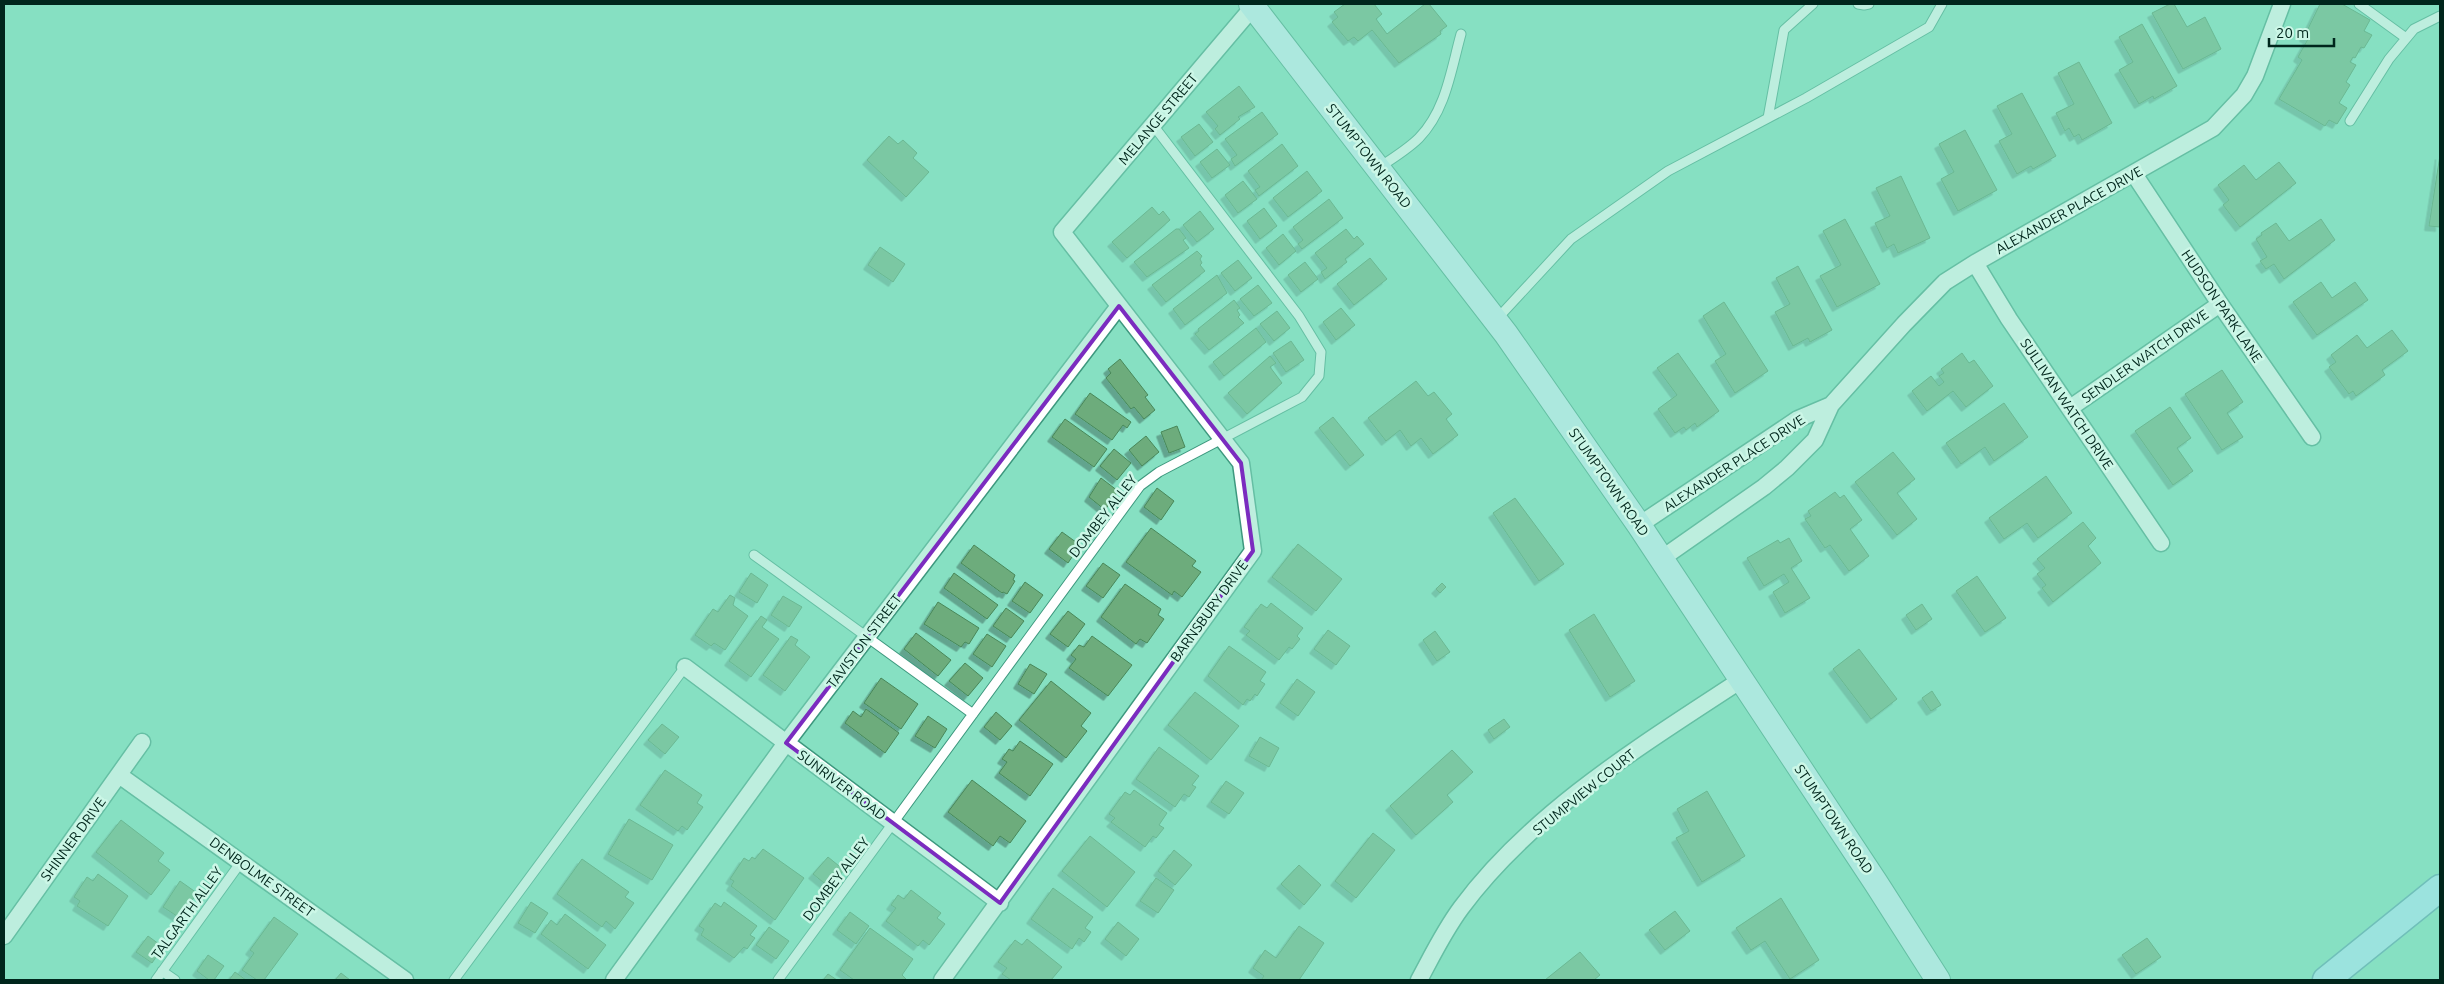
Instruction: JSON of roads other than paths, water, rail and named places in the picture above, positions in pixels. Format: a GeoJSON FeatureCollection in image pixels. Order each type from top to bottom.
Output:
{"type":"FeatureCollection","features":[{"type":"Feature","properties":{"kind":"main road"},"geometry":{"type":"LineString","coordinates":[[2326,980],[2440,888]]}},
{"type":"Feature","properties":{"kind":"street","name":"ALEXANDER PLACE DRIVE"},"geometry":{"type":"LineString","coordinates":[[1661,559],[1764,487],[1787,468],[1815,440],[1831,405],[1945,282],[1974,263],[2213,128],[2244,95],[2255,76],[2282,4]]}},
{"type":"Feature","properties":{"kind":"street","name":"MELANGE STREET"},"geometry":{"type":"LineString","coordinates":[[1062,232],[1252,5]]}},
{"type":"Feature","properties":{"kind":"street","name":"STUMPTOWN ROAD"},"geometry":{"type":"LineString","coordinates":[[1252,5],[1496,320],[1639,525],[1938,980]]}},
{"type":"Feature","properties":{"kind":"street","name":"HUDSON PARK LANE"},"geometry":{"type":"LineString","coordinates":[[2134,174],[2220,304],[2312,437]]}},
{"type":"Feature","properties":{"kind":"street","name":"BARNSBURY DRIVE"},"geometry":{"type":"LineString","coordinates":[[942,980],[1000,903],[1253,551],[1241,463],[1062,232]]}},
{"type":"Feature","properties":{"kind":"street","name":"SULLIVAN WATCH DRIVE"},"geometry":{"type":"LineString","coordinates":[[1974,263],[2009,319],[2161,544]]}},
{"type":"Feature","properties":{"kind":"street","name":"SENDLER WATCH DRIVE"},"geometry":{"type":"LineString","coordinates":[[2070,408],[2220,304]]}},
{"type":"Feature","properties":{"kind":"street","name":"TAVISTON STREET"},"geometry":{"type":"LineString","coordinates":[[614,980],[786,743],[1119,306]]}},
{"type":"Feature","properties":{"kind":"street","name":"ALEXANDER PLACE DRIVE"},"geometry":{"type":"LineString","coordinates":[[1639,525],[1798,419],[1831,405]]}},
{"type":"Feature","properties":{"kind":"street","name":"SUNRIVER ROAD"},"geometry":{"type":"LineString","coordinates":[[685,667],[1000,903]]}},
{"type":"Feature","properties":{"kind":"street","name":"STUMPVIEW COURT"},"geometry":{"type":"LineString","coordinates":[[1419,980],[1461,908],[1505,859],[1540,825],[1607,770],[1741,680]]}},
{"type":"Feature","properties":{"kind":"street","name":"SHINNER DRIVE"},"geometry":{"type":"LineString","coordinates":[[4,936],[142,742]]}},
{"type":"Feature","properties":{"kind":"street","name":"DENBOLME STREET"},"geometry":{"type":"LineString","coordinates":[[119,774],[405,980]]}},
{"type":"Feature","properties":{"kind":"lane"},"geometry":{"type":"LineString","coordinates":[[1768,118],[1784,30],[1813,4]]}},
{"type":"Feature","properties":{"kind":"lane"},"geometry":{"type":"LineString","coordinates":[[1858,4],[1864,6],[1869,4]]}},
{"type":"Feature","properties":{"kind":"lane"},"geometry":{"type":"LineString","coordinates":[[1496,320],[1571,240],[1668,171],[1768,118],[1929,27],[1942,4]]}},
{"type":"Feature","properties":{"kind":"lane"},"geometry":{"type":"LineString","coordinates":[[2359,4],[2406,38]]}},
{"type":"Feature","properties":{"kind":"lane"},"geometry":{"type":"LineString","coordinates":[[2350,121],[2389,59],[2406,38],[2414,29],[2440,16]]}},
{"type":"Feature","properties":{"kind":"lane"},"geometry":{"type":"LineString","coordinates":[[1378,168],[1418,138],[1432,122],[1444,101],[1461,34]]}},
{"type":"Feature","properties":{"kind":"lane","name":"DOMBEY ALLEY"},"geometry":{"type":"LineString","coordinates":[[778,980],[1140,486],[1159,472],[1302,397],[1319,376],[1321,352],[1299,316],[1153,125]]}},
{"type":"Feature","properties":{"kind":"lane"},"geometry":{"type":"LineString","coordinates":[[754,555],[973,714]]}},
{"type":"Feature","properties":{"kind":"lane"},"geometry":{"type":"LineString","coordinates":[[454,980],[685,667]]}},
{"type":"Feature","properties":{"kind":"lane","name":"TALGARTH ALLEY"},"geometry":{"type":"LineString","coordinates":[[156,980],[241,862]]}},
{"type":"Feature","properties":{"kind":"lane"},"geometry":{"type":"LineString","coordinates":[[162,971],[175,980]]}}]}
